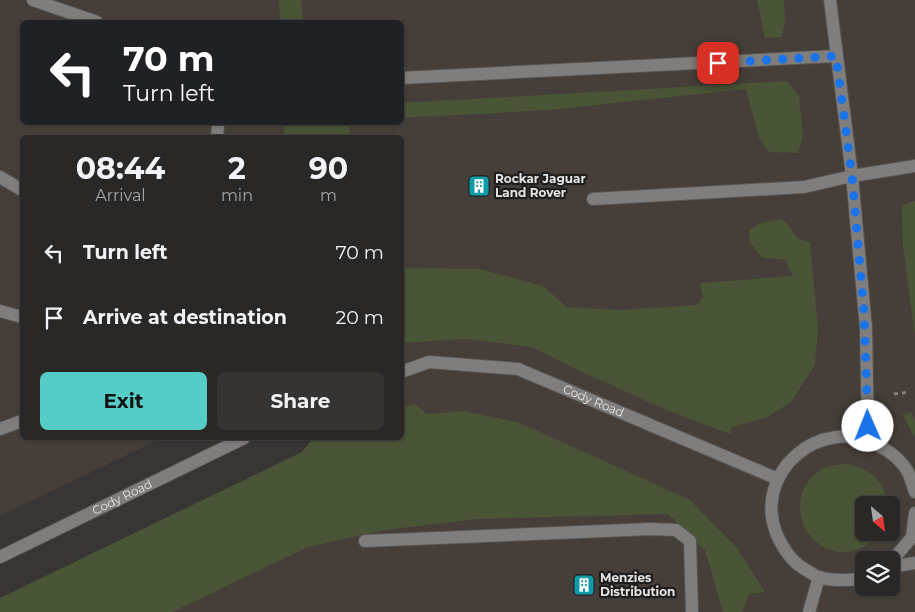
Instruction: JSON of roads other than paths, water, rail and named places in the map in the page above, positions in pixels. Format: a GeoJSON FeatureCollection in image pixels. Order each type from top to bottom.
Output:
{"type":"FeatureCollection","features":[{"type":"Feature","properties":{"kind":"street"},"geometry":{"type":"LineString","coordinates":[[33,0],[90,20]]}},
{"type":"Feature","properties":{"kind":"street"},"geometry":{"type":"LineString","coordinates":[[830,0],[852,176],[866,328],[868,440]]}},
{"type":"Feature","properties":{"kind":"street"},"geometry":{"type":"LineString","coordinates":[[404,78],[836,56]]}},
{"type":"Feature","properties":{"kind":"street"},"geometry":{"type":"LineString","coordinates":[[593,199],[804,187],[852,176],[915,166]]}},
{"type":"Feature","properties":{"kind":"street"},"geometry":{"type":"LineString","coordinates":[[0,177],[20,189]]}},
{"type":"Feature","properties":{"kind":"street"},"geometry":{"type":"LineString","coordinates":[[0,311],[20,316]]}},
{"type":"Feature","properties":{"kind":"street","name":"Cody Road"},"geometry":{"type":"LineString","coordinates":[[404,371],[429,362],[518,369],[778,479]]}},
{"type":"Feature","properties":{"kind":"street"},"geometry":{"type":"LineString","coordinates":[[0,429],[20,422]]}},
{"type":"Feature","properties":{"kind":"street"},"geometry":{"type":"LineString","coordinates":[[855,581],[820,577],[798,565],[783,548],[773,526],[772,502],[778,479],[793,456],[815,442],[841,436],[868,440],[891,452],[908,473],[915,492]]}},
{"type":"Feature","properties":{"kind":"street","name":"Cody Road"},"geometry":{"type":"LineString","coordinates":[[0,557],[240,440]]}},
{"type":"Feature","properties":{"kind":"street"},"geometry":{"type":"LineString","coordinates":[[900,551],[912,537],[915,513]]}},
{"type":"Feature","properties":{"kind":"street"},"geometry":{"type":"LineString","coordinates":[[365,541],[651,529],[676,530],[690,541],[692,612]]}},
{"type":"Feature","properties":{"kind":"street"},"geometry":{"type":"LineString","coordinates":[[900,566],[915,563]]}},
{"type":"Feature","properties":{"kind":"street"},"geometry":{"type":"LineString","coordinates":[[809,612],[820,577]]}},
{"type":"Feature","properties":{"kind":"place","name":"Rockar Jaguar Land Rover"},"geometry":{"type":"Point","coordinates":[479,186]}},
{"type":"Feature","properties":{"kind":"place","name":"Menzies Distribution"},"geometry":{"type":"Point","coordinates":[584,585]}}]}
